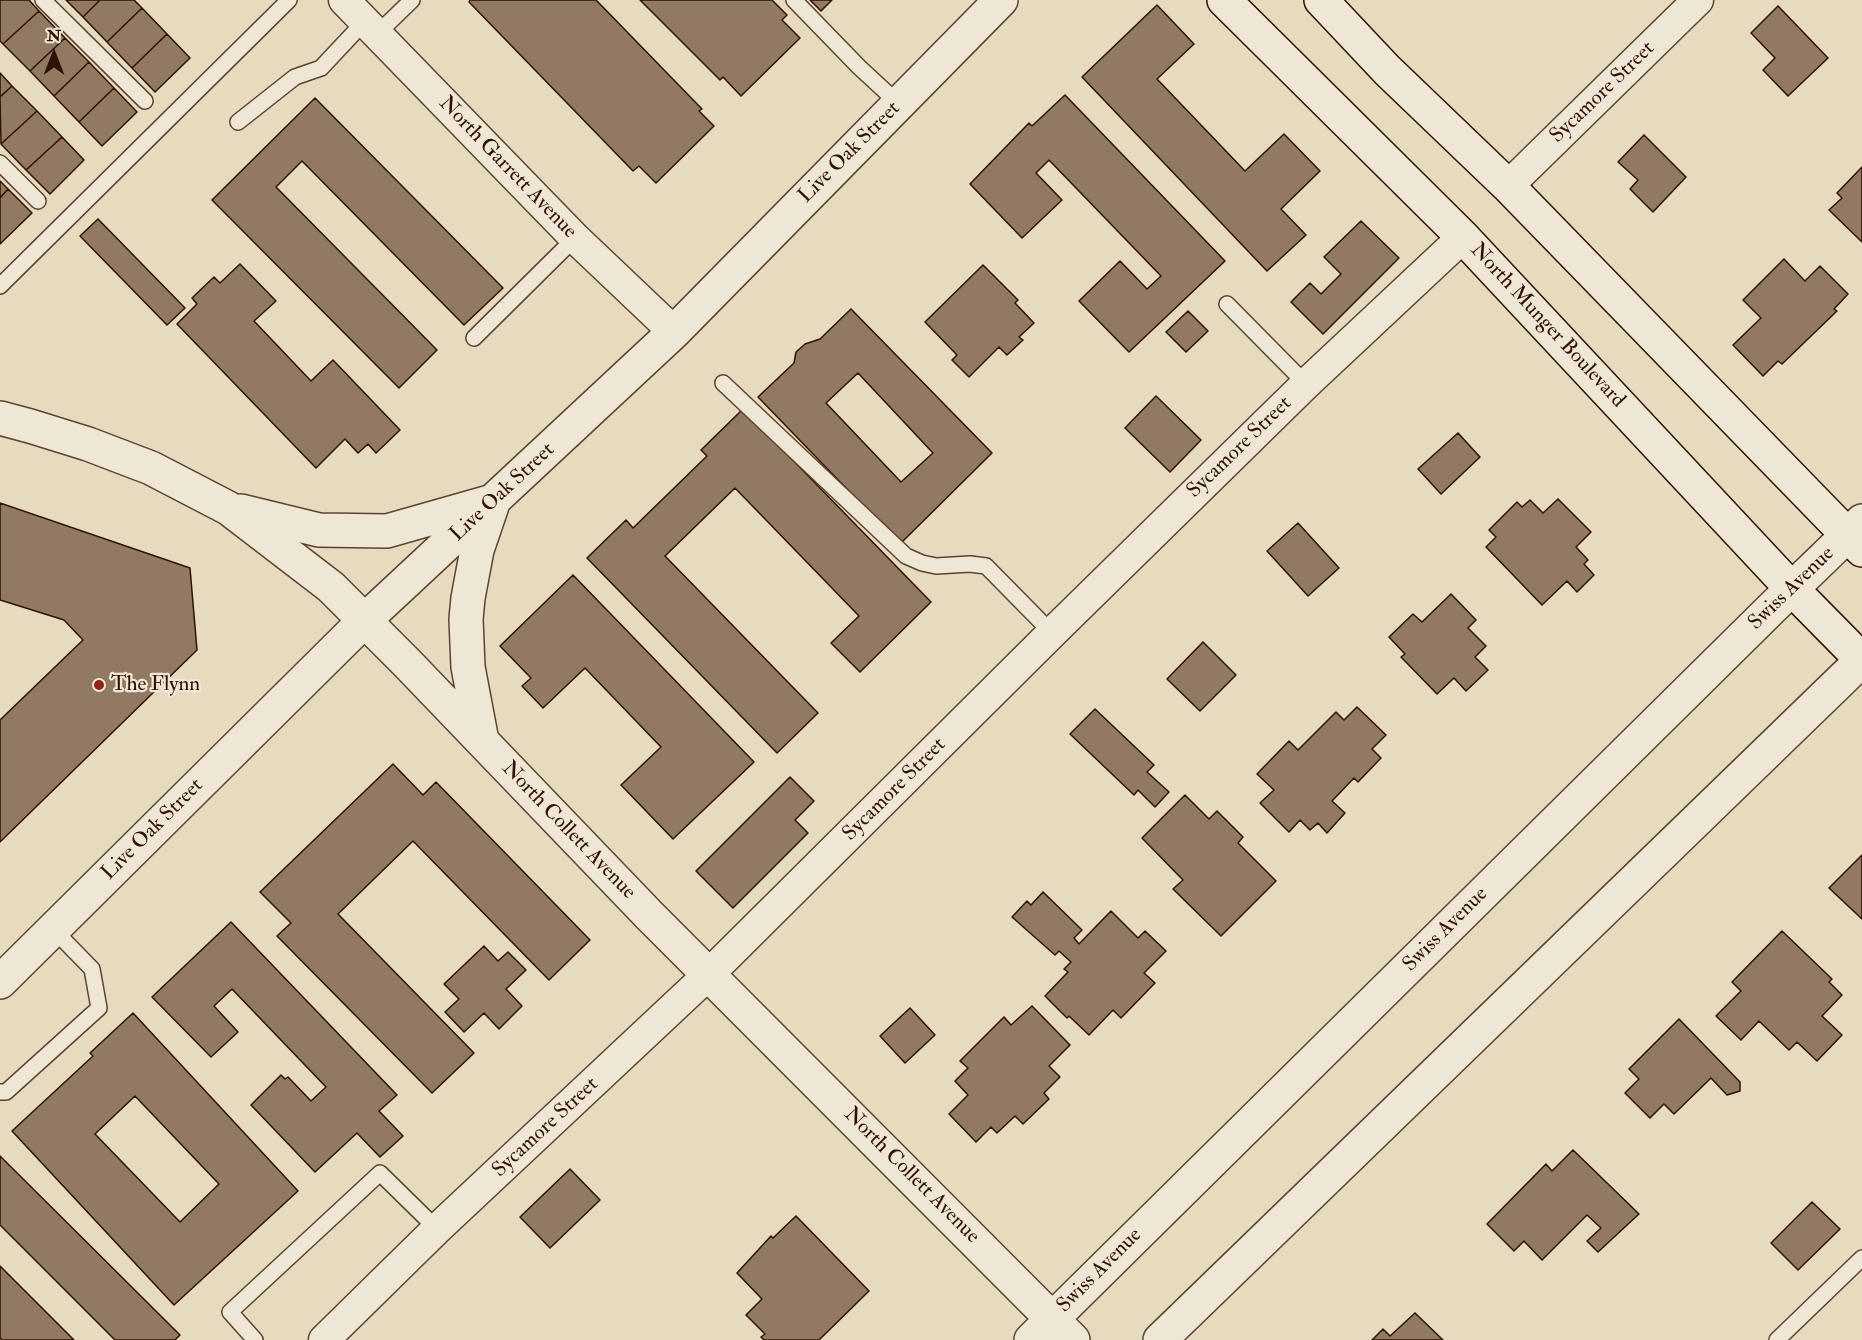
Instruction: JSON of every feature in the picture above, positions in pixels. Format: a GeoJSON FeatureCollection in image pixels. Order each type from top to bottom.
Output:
{"type":"FeatureCollection","features":[{"type":"Feature","properties":{"kind":"street","name":"North Garrett Avenue"},"geometry":{"type":"LineString","coordinates":[[344,0],[575,238],[674,332]]}},
{"type":"Feature","properties":{"kind":"street","name":"Live Oak Street"},"geometry":{"type":"LineString","coordinates":[[0,982],[365,620],[674,332],[1001,0]]}},
{"type":"Feature","properties":{"kind":"street","name":"North Munger Boulevard"},"geometry":{"type":"LineString","coordinates":[[1224,0],[1463,237],[1792,589],[1862,660]]}},
{"type":"Feature","properties":{"kind":"street"},"geometry":{"type":"LineString","coordinates":[[1321,0],[1387,70],[1508,186],[1857,536]]}},
{"type":"Feature","properties":{"kind":"street","name":"Sycamore Street"},"geometry":{"type":"LineString","coordinates":[[1508,186],[1698,0]]}},
{"type":"Feature","properties":{"kind":"street","name":"Sycamore Street"},"geometry":{"type":"LineString","coordinates":[[324,1340],[437,1230],[709,974],[1306,384],[1463,237]]}},
{"type":"Feature","properties":{"kind":"street","name":"North Collett Avenue"},"geometry":{"type":"LineString","coordinates":[[0,418],[88,444],[151,468],[228,508],[331,587],[709,974],[1052,1333]]}},
{"type":"Feature","properties":{"kind":"street"},"geometry":{"type":"LineString","coordinates":[[228,508],[319,530],[387,531],[494,501]]}},
{"type":"Feature","properties":{"kind":"street"},"geometry":{"type":"LineString","coordinates":[[482,741],[468,667],[466,619],[477,550],[494,501]]}},
{"type":"Feature","properties":{"kind":"street","name":"Swiss Avenue"},"geometry":{"type":"LineString","coordinates":[[1052,1333],[1792,589],[1857,536]]}},
{"type":"Feature","properties":{"kind":"street"},"geometry":{"type":"LineString","coordinates":[[1160,1340],[1862,660]]}},
{"type":"Feature","properties":{"kind":"lane"},"geometry":{"type":"LineString","coordinates":[[43,0],[145,100]]}},
{"type":"Feature","properties":{"kind":"lane"},"geometry":{"type":"LineString","coordinates":[[0,286],[289,0]]}},
{"type":"Feature","properties":{"kind":"lane"},"geometry":{"type":"LineString","coordinates":[[238,122],[295,77],[321,68],[371,27],[412,0]]}},
{"type":"Feature","properties":{"kind":"lane"},"geometry":{"type":"LineString","coordinates":[[794,0],[859,67],[899,104]]}},
{"type":"Feature","properties":{"kind":"lane"},"geometry":{"type":"LineString","coordinates":[[0,163],[38,201]]}},
{"type":"Feature","properties":{"kind":"lane"},"geometry":{"type":"LineString","coordinates":[[474,338],[575,238]]}},
{"type":"Feature","properties":{"kind":"lane"},"geometry":{"type":"LineString","coordinates":[[1227,304],[1306,384]]}},
{"type":"Feature","properties":{"kind":"lane"},"geometry":{"type":"LineString","coordinates":[[723,383],[906,556],[936,566],[970,564],[986,566],[1052,633]]}},
{"type":"Feature","properties":{"kind":"lane"},"geometry":{"type":"LineString","coordinates":[[0,1092],[6,1092],[99,1008],[92,969],[53,929]]}},
{"type":"Feature","properties":{"kind":"lane"},"geometry":{"type":"LineString","coordinates":[[255,1340],[230,1312],[380,1173],[437,1230]]}},
{"type":"Feature","properties":{"kind":"lane"},"geometry":{"type":"LineString","coordinates":[[1777,1340],[1862,1258]]}},
{"type":"Feature","properties":{"kind":"building"},"geometry":{"type":"Polygon","coordinates":[[[0,0],[29,0],[39,11],[3,44],[0,41],[0,0]]]}},
{"type":"Feature","properties":{"kind":"building"},"geometry":{"type":"Polygon","coordinates":[[[66,0],[100,0],[83,17],[66,0]]]}},
{"type":"Feature","properties":{"kind":"building"},"geometry":{"type":"Polygon","coordinates":[[[100,0],[134,0],[142,8],[107,42],[83,17],[100,0]]]}},
{"type":"Feature","properties":{"kind":"building"},"geometry":{"type":"Polygon","coordinates":[[[470,0],[596,0],[702,109],[699,111],[714,126],[656,183],[639,166],[633,171],[469,2],[470,0]]]}},
{"type":"Feature","properties":{"kind":"building"},"geometry":{"type":"Polygon","coordinates":[[[640,0],[772,0],[787,15],[782,20],[800,38],[741,96],[723,77],[720,80],[640,0]]]}},
{"type":"Feature","properties":{"kind":"building"},"geometry":{"type":"Polygon","coordinates":[[[810,0],[832,0],[821,11],[810,0]]]}},
{"type":"Feature","properties":{"kind":"building"},"geometry":{"type":"Polygon","coordinates":[[[1157,5],[1194,44],[1157,79],[1245,171],[1284,134],[1320,171],[1281,209],[1306,235],[1267,271],[1082,77],[1157,5]]]}},
{"type":"Feature","properties":{"kind":"building"},"geometry":{"type":"Polygon","coordinates":[[[1778,6],[1828,58],[1788,96],[1763,70],[1775,58],[1751,33],[1778,6]]]}},
{"type":"Feature","properties":{"kind":"building"},"geometry":{"type":"Polygon","coordinates":[[[142,8],[167,34],[132,68],[107,42],[142,8]]]}},
{"type":"Feature","properties":{"kind":"building"},"geometry":{"type":"Polygon","coordinates":[[[39,11],[65,38],[30,71],[3,44],[39,11]]]}},
{"type":"Feature","properties":{"kind":"building"},"geometry":{"type":"Polygon","coordinates":[[[167,34],[190,58],[155,92],[132,68],[167,34]]]}},
{"type":"Feature","properties":{"kind":"building"},"geometry":{"type":"Polygon","coordinates":[[[65,38],[89,62],[54,96],[30,71],[65,38]]]}},
{"type":"Feature","properties":{"kind":"building"},"geometry":{"type":"Polygon","coordinates":[[[89,62],[114,88],[79,122],[54,96],[89,62]]]}},
{"type":"Feature","properties":{"kind":"building"},"geometry":{"type":"Polygon","coordinates":[[[0,73],[12,86],[0,97],[0,73]]]}},
{"type":"Feature","properties":{"kind":"building"},"geometry":{"type":"Polygon","coordinates":[[[12,86],[37,111],[1,144],[0,97],[12,86]]]}},
{"type":"Feature","properties":{"kind":"building"},"geometry":{"type":"Polygon","coordinates":[[[114,88],[137,112],[102,146],[79,122],[114,88]]]}},
{"type":"Feature","properties":{"kind":"building"},"geometry":{"type":"Polygon","coordinates":[[[1065,95],[1225,261],[1129,352],[1079,301],[1120,261],[1147,289],[1161,276],[1049,160],[1036,173],[1062,200],[1022,238],[970,184],[1029,123],[1032,126],[1065,95]]]}},
{"type":"Feature","properties":{"kind":"building"},"geometry":{"type":"Polygon","coordinates":[[[315,98],[503,288],[464,325],[302,161],[276,187],[437,350],[399,388],[212,200],[315,98]]]}},
{"type":"Feature","properties":{"kind":"building"},"geometry":{"type":"Polygon","coordinates":[[[37,111],[62,137],[26,170],[1,144],[37,111]]]}},
{"type":"Feature","properties":{"kind":"building"},"geometry":{"type":"Polygon","coordinates":[[[1644,135],[1686,177],[1653,212],[1630,189],[1638,180],[1618,162],[1644,135]]]}},
{"type":"Feature","properties":{"kind":"building"},"geometry":{"type":"Polygon","coordinates":[[[62,137],[84,160],[50,194],[26,170],[62,137]]]}},
{"type":"Feature","properties":{"kind":"building"},"geometry":{"type":"Polygon","coordinates":[[[1862,167],[1862,242],[1829,210],[1842,198],[1837,193],[1862,167]]]}},
{"type":"Feature","properties":{"kind":"building"},"geometry":{"type":"Polygon","coordinates":[[[0,181],[8,189],[0,198],[0,181]]]}},
{"type":"Feature","properties":{"kind":"building"},"geometry":{"type":"Polygon","coordinates":[[[8,189],[32,213],[0,244],[0,198],[8,189]]]}},
{"type":"Feature","properties":{"kind":"building"},"geometry":{"type":"Polygon","coordinates":[[[98,219],[185,308],[167,325],[80,236],[98,219]]]}},
{"type":"Feature","properties":{"kind":"building"},"geometry":{"type":"Polygon","coordinates":[[[1361,221],[1399,258],[1323,334],[1291,302],[1310,283],[1321,294],[1341,274],[1324,257],[1361,221]]]}},
{"type":"Feature","properties":{"kind":"building"},"geometry":{"type":"Polygon","coordinates":[[[1784,259],[1805,281],[1820,266],[1848,294],[1834,309],[1837,311],[1782,364],[1778,361],[1763,376],[1733,345],[1761,318],[1743,300],[1784,259]]]}},
{"type":"Feature","properties":{"kind":"building"},"geometry":{"type":"Polygon","coordinates":[[[240,264],[276,301],[254,321],[311,381],[333,360],[400,430],[376,453],[368,444],[358,453],[345,439],[316,468],[177,324],[197,304],[192,298],[214,277],[220,283],[240,264]]]}},
{"type":"Feature","properties":{"kind":"building"},"geometry":{"type":"Polygon","coordinates":[[[983,265],[1018,300],[1015,303],[1034,323],[1019,337],[1023,340],[1007,355],[999,347],[969,377],[952,360],[957,355],[925,322],[983,265]]]}},
{"type":"Feature","properties":{"kind":"building"},"geometry":{"type":"Polygon","coordinates":[[[851,309],[992,453],[900,544],[758,397],[794,363],[796,352],[805,344],[820,339],[851,309]],[[858,373],[826,403],[901,482],[933,453],[858,373]]]}},
{"type":"Feature","properties":{"kind":"building"},"geometry":{"type":"Polygon","coordinates":[[[1188,311],[1208,331],[1186,352],[1166,332],[1188,311]]]}},
{"type":"Feature","properties":{"kind":"building"},"geometry":{"type":"Polygon","coordinates":[[[1156,396],[1201,440],[1170,472],[1125,428],[1156,396]]]}},
{"type":"Feature","properties":{"kind":"building"},"geometry":{"type":"Polygon","coordinates":[[[743,409],[931,602],[860,672],[831,643],[859,616],[735,488],[665,556],[818,713],[777,753],[587,558],[626,520],[633,528],[707,456],[701,450],[743,409]]]}},
{"type":"Feature","properties":{"kind":"building"},"geometry":{"type":"Polygon","coordinates":[[[1458,433],[1480,457],[1441,494],[1418,469],[1458,433]]]}},
{"type":"Feature","properties":{"kind":"building"},"geometry":{"type":"Polygon","coordinates":[[[1558,499],[1591,532],[1576,547],[1588,560],[1584,564],[1594,575],[1577,592],[1567,581],[1542,605],[1486,547],[1496,537],[1489,530],[1517,502],[1522,507],[1530,500],[1543,513],[1558,499]]]}},
{"type":"Feature","properties":{"kind":"building","name":"The Flynn"},"geometry":{"type":"Polygon","coordinates":[[[0,503],[190,568],[197,650],[0,842],[0,720],[83,640],[64,620],[0,600],[0,503]]]}},
{"type":"Feature","properties":{"kind":"building"},"geometry":{"type":"Polygon","coordinates":[[[1298,523],[1339,568],[1308,596],[1267,551],[1298,523]]]}},
{"type":"Feature","properties":{"kind":"building"},"geometry":{"type":"Polygon","coordinates":[[[573,575],[754,762],[673,839],[621,785],[661,747],[585,668],[543,708],[522,686],[531,678],[500,646],[573,575]]]}},
{"type":"Feature","properties":{"kind":"building"},"geometry":{"type":"Polygon","coordinates":[[[1451,594],[1476,620],[1468,628],[1486,646],[1475,657],[1488,670],[1466,691],[1454,678],[1437,694],[1401,657],[1405,654],[1389,637],[1413,614],[1422,622],[1451,594]]]}},
{"type":"Feature","properties":{"kind":"building"},"geometry":{"type":"Polygon","coordinates":[[[1203,642],[1236,675],[1200,711],[1167,679],[1203,642]]]}},
{"type":"Feature","properties":{"kind":"building"},"geometry":{"type":"Polygon","coordinates":[[[1357,707],[1386,735],[1372,749],[1381,758],[1358,782],[1354,778],[1332,801],[1345,813],[1327,833],[1318,823],[1310,830],[1300,820],[1289,832],[1260,803],[1274,790],[1257,774],[1289,741],[1298,750],[1336,712],[1344,720],[1357,707]]]}},
{"type":"Feature","properties":{"kind":"building"},"geometry":{"type":"Polygon","coordinates":[[[1095,709],[1154,765],[1147,772],[1169,792],[1155,807],[1138,790],[1134,795],[1070,734],[1095,709]]]}},
{"type":"Feature","properties":{"kind":"building"},"geometry":{"type":"Polygon","coordinates":[[[393,764],[423,795],[436,782],[590,940],[549,980],[413,841],[338,914],[474,1053],[432,1093],[277,936],[291,923],[260,892],[393,764]]]}},
{"type":"Feature","properties":{"kind":"building"},"geometry":{"type":"Polygon","coordinates":[[[790,777],[814,801],[795,820],[808,833],[733,908],[696,871],[790,777]]]}},
{"type":"Feature","properties":{"kind":"building"},"geometry":{"type":"Polygon","coordinates":[[[1185,795],[1209,819],[1217,811],[1243,837],[1238,843],[1276,881],[1221,936],[1173,889],[1183,880],[1142,838],[1185,795]]]}},
{"type":"Feature","properties":{"kind":"building"},"geometry":{"type":"Polygon","coordinates":[[[1862,855],[1862,919],[1829,888],[1862,855]]]}},
{"type":"Feature","properties":{"kind":"building"},"geometry":{"type":"Polygon","coordinates":[[[1043,892],[1082,930],[1074,938],[1079,944],[1111,911],[1138,938],[1145,931],[1166,951],[1144,973],[1155,983],[1121,1018],[1113,1010],[1089,1035],[1069,1016],[1067,1018],[1045,996],[1068,972],[1064,969],[1071,962],[1059,951],[1055,955],[1012,917],[1027,901],[1031,905],[1043,892]]]}},
{"type":"Feature","properties":{"kind":"building"},"geometry":{"type":"Polygon","coordinates":[[[231,922],[397,1095],[379,1111],[403,1136],[380,1157],[357,1133],[315,1172],[251,1105],[281,1075],[285,1079],[288,1077],[311,1101],[326,1087],[232,989],[214,1006],[238,1032],[211,1057],[152,997],[231,922]]]}},
{"type":"Feature","properties":{"kind":"building"},"geometry":{"type":"Polygon","coordinates":[[[1782,931],[1832,979],[1829,982],[1842,995],[1822,1016],[1842,1035],[1817,1061],[1797,1042],[1789,1050],[1759,1021],[1741,1040],[1716,1016],[1741,991],[1732,982],[1782,931]]]}},
{"type":"Feature","properties":{"kind":"building"},"geometry":{"type":"Polygon","coordinates":[[[484,946],[498,961],[508,952],[526,970],[506,989],[522,1006],[499,1029],[484,1013],[464,1032],[445,1012],[459,999],[444,984],[484,946]]]}},
{"type":"Feature","properties":{"kind":"building"},"geometry":{"type":"Polygon","coordinates":[[[1032,1006],[1070,1045],[1049,1066],[1060,1077],[1044,1093],[1049,1099],[1023,1124],[1015,1116],[997,1133],[991,1127],[976,1142],[949,1114],[968,1095],[955,1081],[968,1068],[960,1061],[1004,1017],[1011,1025],[1032,1006]]]}},
{"type":"Feature","properties":{"kind":"building"},"geometry":{"type":"Polygon","coordinates":[[[910,1008],[935,1035],[905,1063],[880,1036],[910,1008]]]}},
{"type":"Feature","properties":{"kind":"building"},"geometry":{"type":"Polygon","coordinates":[[[133,1013],[298,1191],[174,1305],[12,1131],[93,1056],[90,1053],[133,1013]],[[135,1096],[95,1134],[180,1222],[219,1184],[135,1096]]]}},
{"type":"Feature","properties":{"kind":"building"},"geometry":{"type":"Polygon","coordinates":[[[1679,1019],[1740,1082],[1740,1091],[1727,1095],[1711,1078],[1674,1114],[1664,1104],[1650,1118],[1625,1093],[1639,1079],[1629,1069],[1679,1019]]]}},
{"type":"Feature","properties":{"kind":"building"},"geometry":{"type":"Polygon","coordinates":[[[1573,1150],[1639,1214],[1598,1252],[1587,1241],[1601,1228],[1587,1215],[1542,1260],[1524,1241],[1514,1251],[1487,1224],[1546,1164],[1552,1171],[1573,1150]]]}},
{"type":"Feature","properties":{"kind":"building"},"geometry":{"type":"Polygon","coordinates":[[[0,1156],[180,1335],[175,1340],[115,1340],[0,1225],[0,1156]]]}},
{"type":"Feature","properties":{"kind":"building"},"geometry":{"type":"Polygon","coordinates":[[[570,1169],[600,1200],[550,1248],[520,1217],[570,1169]]]}},
{"type":"Feature","properties":{"kind":"building"},"geometry":{"type":"Polygon","coordinates":[[[1812,1202],[1840,1229],[1798,1270],[1771,1243],[1812,1202]]]}},
{"type":"Feature","properties":{"kind":"building"},"geometry":{"type":"Polygon","coordinates":[[[796,1216],[869,1291],[819,1340],[764,1340],[761,1337],[765,1334],[746,1315],[762,1299],[737,1273],[771,1236],[773,1238],[796,1216]]]}},
{"type":"Feature","properties":{"kind":"building"},"geometry":{"type":"Polygon","coordinates":[[[0,1266],[74,1340],[2,1340],[0,1338],[0,1266]]]}},
{"type":"Feature","properties":{"kind":"building"},"geometry":{"type":"Polygon","coordinates":[[[1415,1313],[1443,1340],[1372,1340],[1383,1329],[1390,1336],[1415,1313]]]}},
{"type":"Feature","properties":{"kind":"place","name":"The Flynn"},"geometry":{"type":"Point","coordinates":[99,685]}}]}
